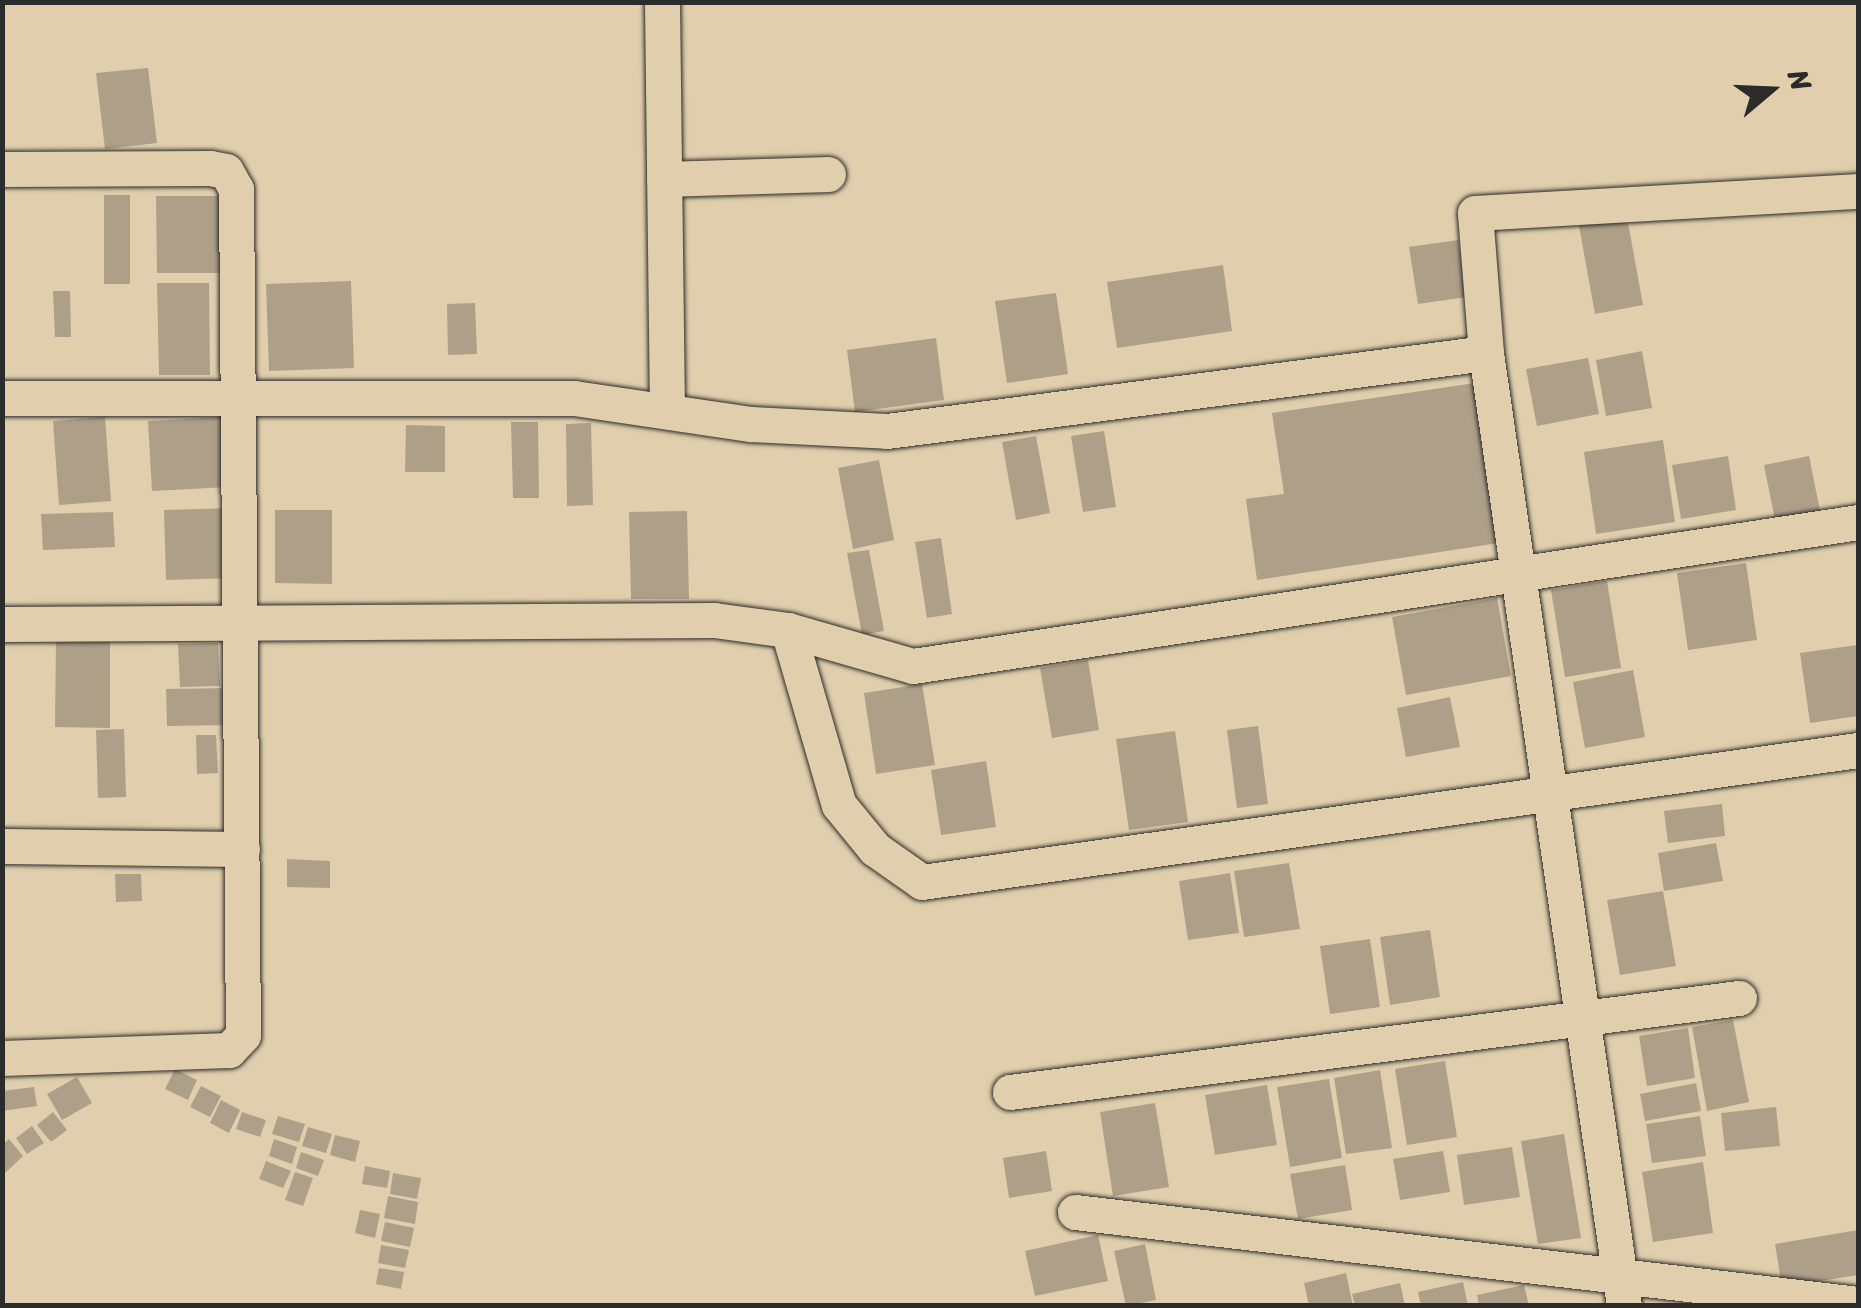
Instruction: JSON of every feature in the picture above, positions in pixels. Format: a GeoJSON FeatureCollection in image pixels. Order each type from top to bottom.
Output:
{"type":"FeatureCollection","features":[{"type":"Feature","properties":{"kind":"street"},"geometry":{"type":"LineString","coordinates":[[662,2],[667,407]]}},
{"type":"Feature","properties":{"kind":"street"},"geometry":{"type":"LineString","coordinates":[[2,169],[226,172],[236,189],[243,1035],[229,1050],[2,1058]]}},
{"type":"Feature","properties":{"kind":"street"},"geometry":{"type":"LineString","coordinates":[[664,179],[828,174]]}},
{"type":"Feature","properties":{"kind":"street"},"geometry":{"type":"LineString","coordinates":[[1624,1306],[1486,352],[1475,213],[1858,191]]}},
{"type":"Feature","properties":{"kind":"street"},"geometry":{"type":"LineString","coordinates":[[2,398],[574,398],[667,407],[751,424],[887,431],[1486,352]]}},
{"type":"Feature","properties":{"kind":"street"},"geometry":{"type":"LineString","coordinates":[[2,624],[590,618],[788,630],[913,666],[1520,579],[1858,522]]}},
{"type":"Feature","properties":{"kind":"street"},"geometry":{"type":"LineString","coordinates":[[788,630],[840,805],[875,849],[922,882],[1548,790],[1858,750]]}},
{"type":"Feature","properties":{"kind":"street"},"geometry":{"type":"LineString","coordinates":[[2,846],[242,850]]}},
{"type":"Feature","properties":{"kind":"street"},"geometry":{"type":"LineString","coordinates":[[1010,1092],[1580,1012],[1739,998]]}},
{"type":"Feature","properties":{"kind":"street"},"geometry":{"type":"LineString","coordinates":[[1074,1212],[1616,1269],[1858,1304]]}},
{"type":"Feature","properties":{"kind":"building"},"geometry":{"type":"Polygon","coordinates":[[[148,68],[157,143],[105,149],[96,73],[148,68]]]}},
{"type":"Feature","properties":{"kind":"building"},"geometry":{"type":"Polygon","coordinates":[[[104,195],[130,195],[130,284],[104,284],[104,195]]]}},
{"type":"Feature","properties":{"kind":"building"},"geometry":{"type":"Polygon","coordinates":[[[1623,195],[1643,305],[1595,314],[1575,204],[1623,195]]]}},
{"type":"Feature","properties":{"kind":"building"},"geometry":{"type":"Polygon","coordinates":[[[156,196],[220,196],[221,273],[157,273],[156,196]]]}},
{"type":"Feature","properties":{"kind":"building"},"geometry":{"type":"Polygon","coordinates":[[[1458,240],[1467,297],[1418,304],[1409,247],[1458,240]]]}},
{"type":"Feature","properties":{"kind":"building"},"geometry":{"type":"Polygon","coordinates":[[[1223,265],[1232,331],[1117,348],[1107,282],[1223,265]]]}},
{"type":"Feature","properties":{"kind":"building"},"geometry":{"type":"Polygon","coordinates":[[[351,281],[354,368],[269,371],[266,284],[351,281]]]}},
{"type":"Feature","properties":{"kind":"building"},"geometry":{"type":"Polygon","coordinates":[[[157,283],[209,283],[210,375],[159,375],[157,283]]]}},
{"type":"Feature","properties":{"kind":"building"},"geometry":{"type":"Polygon","coordinates":[[[53,291],[70,291],[71,337],[55,337],[53,291]]]}},
{"type":"Feature","properties":{"kind":"building"},"geometry":{"type":"Polygon","coordinates":[[[1056,293],[1068,374],[1007,383],[995,301],[1056,293]]]}},
{"type":"Feature","properties":{"kind":"building"},"geometry":{"type":"Polygon","coordinates":[[[475,303],[477,354],[448,355],[447,304],[475,303]]]}},
{"type":"Feature","properties":{"kind":"building"},"geometry":{"type":"Polygon","coordinates":[[[936,338],[944,400],[855,412],[847,350],[936,338]]]}},
{"type":"Feature","properties":{"kind":"building"},"geometry":{"type":"Polygon","coordinates":[[[1642,351],[1652,408],[1606,416],[1596,360],[1642,351]]]}},
{"type":"Feature","properties":{"kind":"building"},"geometry":{"type":"Polygon","coordinates":[[[1588,358],[1599,414],[1537,426],[1526,369],[1588,358]]]}},
{"type":"Feature","properties":{"kind":"building"},"geometry":{"type":"Polygon","coordinates":[[[1475,383],[1499,543],[1257,580],[1246,499],[1284,494],[1272,413],[1475,383]]]}},
{"type":"Feature","properties":{"kind":"building"},"geometry":{"type":"Polygon","coordinates":[[[105,417],[111,501],[59,505],[53,421],[105,417]]]}},
{"type":"Feature","properties":{"kind":"building"},"geometry":{"type":"Polygon","coordinates":[[[224,417],[228,487],[152,491],[148,421],[224,417]]]}},
{"type":"Feature","properties":{"kind":"building"},"geometry":{"type":"Polygon","coordinates":[[[511,422],[538,422],[539,498],[513,498],[511,422]]]}},
{"type":"Feature","properties":{"kind":"building"},"geometry":{"type":"Polygon","coordinates":[[[591,423],[593,505],[567,506],[566,424],[591,423]]]}},
{"type":"Feature","properties":{"kind":"building"},"geometry":{"type":"Polygon","coordinates":[[[406,425],[445,426],[445,472],[405,472],[406,425]]]}},
{"type":"Feature","properties":{"kind":"building"},"geometry":{"type":"Polygon","coordinates":[[[1104,431],[1116,507],[1083,512],[1071,436],[1104,431]]]}},
{"type":"Feature","properties":{"kind":"building"},"geometry":{"type":"Polygon","coordinates":[[[1036,436],[1050,513],[1016,520],[1002,442],[1036,436]]]}},
{"type":"Feature","properties":{"kind":"building"},"geometry":{"type":"Polygon","coordinates":[[[1663,440],[1675,522],[1596,534],[1584,452],[1663,440]]]}},
{"type":"Feature","properties":{"kind":"building"},"geometry":{"type":"Polygon","coordinates":[[[1728,456],[1736,510],[1681,519],[1672,465],[1728,456]]]}},
{"type":"Feature","properties":{"kind":"building"},"geometry":{"type":"Polygon","coordinates":[[[1809,456],[1820,511],[1775,520],[1764,465],[1809,456]]]}},
{"type":"Feature","properties":{"kind":"building"},"geometry":{"type":"Polygon","coordinates":[[[879,460],[894,540],[853,549],[838,468],[879,460]]]}},
{"type":"Feature","properties":{"kind":"building"},"geometry":{"type":"Polygon","coordinates":[[[233,508],[235,578],[166,580],[164,510],[233,508]]]}},
{"type":"Feature","properties":{"kind":"building"},"geometry":{"type":"Polygon","coordinates":[[[275,510],[332,510],[332,584],[275,583],[275,510]]]}},
{"type":"Feature","properties":{"kind":"building"},"geometry":{"type":"Polygon","coordinates":[[[687,511],[689,599],[631,599],[629,512],[687,511]]]}},
{"type":"Feature","properties":{"kind":"building"},"geometry":{"type":"Polygon","coordinates":[[[113,512],[115,547],[43,550],[41,514],[113,512]]]}},
{"type":"Feature","properties":{"kind":"building"},"geometry":{"type":"Polygon","coordinates":[[[941,538],[952,614],[927,618],[915,542],[941,538]]]}},
{"type":"Feature","properties":{"kind":"building"},"geometry":{"type":"Polygon","coordinates":[[[869,550],[884,631],[862,635],[847,553],[869,550]]]}},
{"type":"Feature","properties":{"kind":"building"},"geometry":{"type":"Polygon","coordinates":[[[1746,563],[1757,640],[1688,650],[1677,573],[1746,563]]]}},
{"type":"Feature","properties":{"kind":"building"},"geometry":{"type":"Polygon","coordinates":[[[1607,581],[1621,668],[1565,677],[1551,590],[1607,581]]]}},
{"type":"Feature","properties":{"kind":"building"},"geometry":{"type":"Polygon","coordinates":[[[1497,598],[1511,676],[1406,695],[1392,617],[1497,598]]]}},
{"type":"Feature","properties":{"kind":"building"},"geometry":{"type":"Polygon","coordinates":[[[56,641],[110,641],[110,728],[55,727],[56,641]]]}},
{"type":"Feature","properties":{"kind":"building"},"geometry":{"type":"Polygon","coordinates":[[[218,643],[220,686],[180,687],[178,644],[218,643]]]}},
{"type":"Feature","properties":{"kind":"building"},"geometry":{"type":"Polygon","coordinates":[[[1857,645],[1858,716],[1810,723],[1800,653],[1857,645]]]}},
{"type":"Feature","properties":{"kind":"building"},"geometry":{"type":"Polygon","coordinates":[[[1088,660],[1099,730],[1052,738],[1040,668],[1088,660]]]}},
{"type":"Feature","properties":{"kind":"building"},"geometry":{"type":"Polygon","coordinates":[[[1633,670],[1645,737],[1585,748],[1573,682],[1633,670]]]}},
{"type":"Feature","properties":{"kind":"building"},"geometry":{"type":"Polygon","coordinates":[[[922,684],[935,765],[876,774],[864,693],[922,684]]]}},
{"type":"Feature","properties":{"kind":"building"},"geometry":{"type":"Polygon","coordinates":[[[231,688],[232,725],[167,726],[166,689],[231,688]]]}},
{"type":"Feature","properties":{"kind":"building"},"geometry":{"type":"Polygon","coordinates":[[[1450,697],[1460,747],[1406,757],[1397,708],[1450,697]]]}},
{"type":"Feature","properties":{"kind":"building"},"geometry":{"type":"Polygon","coordinates":[[[1258,726],[1268,804],[1237,808],[1227,730],[1258,726]]]}},
{"type":"Feature","properties":{"kind":"building"},"geometry":{"type":"Polygon","coordinates":[[[124,729],[126,797],[98,798],[96,730],[124,729]]]}},
{"type":"Feature","properties":{"kind":"building"},"geometry":{"type":"Polygon","coordinates":[[[1175,731],[1188,822],[1129,830],[1116,739],[1175,731]]]}},
{"type":"Feature","properties":{"kind":"building"},"geometry":{"type":"Polygon","coordinates":[[[196,735],[216,735],[218,773],[197,774],[196,735]]]}},
{"type":"Feature","properties":{"kind":"building"},"geometry":{"type":"Polygon","coordinates":[[[986,761],[996,827],[941,835],[931,770],[986,761]]]}},
{"type":"Feature","properties":{"kind":"building"},"geometry":{"type":"Polygon","coordinates":[[[1722,804],[1725,836],[1668,843],[1664,811],[1722,804]]]}},
{"type":"Feature","properties":{"kind":"building"},"geometry":{"type":"Polygon","coordinates":[[[1716,843],[1723,881],[1664,891],[1658,853],[1716,843]]]}},
{"type":"Feature","properties":{"kind":"building"},"geometry":{"type":"Polygon","coordinates":[[[287,859],[330,861],[330,888],[287,887],[287,859]]]}},
{"type":"Feature","properties":{"kind":"building"},"geometry":{"type":"Polygon","coordinates":[[[1289,863],[1300,929],[1244,937],[1234,871],[1289,863]]]}},
{"type":"Feature","properties":{"kind":"building"},"geometry":{"type":"Polygon","coordinates":[[[1230,873],[1239,933],[1188,940],[1179,881],[1230,873]]]}},
{"type":"Feature","properties":{"kind":"building"},"geometry":{"type":"Polygon","coordinates":[[[115,874],[141,874],[142,901],[116,902],[115,874]]]}},
{"type":"Feature","properties":{"kind":"building"},"geometry":{"type":"Polygon","coordinates":[[[1663,891],[1676,966],[1620,975],[1607,900],[1663,891]]]}},
{"type":"Feature","properties":{"kind":"building"},"geometry":{"type":"Polygon","coordinates":[[[1430,930],[1440,997],[1390,1005],[1380,937],[1430,930]]]}},
{"type":"Feature","properties":{"kind":"building"},"geometry":{"type":"Polygon","coordinates":[[[1370,939],[1380,1007],[1330,1014],[1320,946],[1370,939]]]}},
{"type":"Feature","properties":{"kind":"building"},"geometry":{"type":"Polygon","coordinates":[[[1733,1020],[1749,1102],[1707,1111],[1692,1027],[1733,1020]]]}},
{"type":"Feature","properties":{"kind":"building"},"geometry":{"type":"Polygon","coordinates":[[[1688,1028],[1695,1078],[1647,1086],[1639,1036],[1688,1028]]]}},
{"type":"Feature","properties":{"kind":"building"},"geometry":{"type":"Polygon","coordinates":[[[1445,1061],[1457,1137],[1407,1145],[1395,1069],[1445,1061]]]}},
{"type":"Feature","properties":{"kind":"building"},"geometry":{"type":"Polygon","coordinates":[[[175,1069],[197,1080],[188,1100],[165,1089],[175,1069]]]}},
{"type":"Feature","properties":{"kind":"building"},"geometry":{"type":"Polygon","coordinates":[[[1380,1070],[1392,1148],[1346,1154],[1334,1078],[1380,1070]]]}},
{"type":"Feature","properties":{"kind":"building"},"geometry":{"type":"Polygon","coordinates":[[[77,1077],[92,1103],[62,1120],[47,1094],[77,1077]]]}},
{"type":"Feature","properties":{"kind":"building"},"geometry":{"type":"Polygon","coordinates":[[[1329,1079],[1342,1158],[1290,1167],[1277,1087],[1329,1079]]]}},
{"type":"Feature","properties":{"kind":"building"},"geometry":{"type":"Polygon","coordinates":[[[1696,1083],[1701,1111],[1645,1121],[1640,1094],[1696,1083]]]}},
{"type":"Feature","properties":{"kind":"building"},"geometry":{"type":"Polygon","coordinates":[[[1267,1085],[1277,1145],[1215,1155],[1205,1095],[1267,1085]]]}},
{"type":"Feature","properties":{"kind":"building"},"geometry":{"type":"Polygon","coordinates":[[[201,1086],[221,1096],[210,1117],[190,1107],[201,1086]]]}},
{"type":"Feature","properties":{"kind":"building"},"geometry":{"type":"Polygon","coordinates":[[[34,1087],[37,1106],[2,1111],[2,1091],[34,1087]]]}},
{"type":"Feature","properties":{"kind":"building"},"geometry":{"type":"Polygon","coordinates":[[[221,1100],[240,1110],[229,1133],[210,1123],[221,1100]]]}},
{"type":"Feature","properties":{"kind":"building"},"geometry":{"type":"Polygon","coordinates":[[[1155,1103],[1169,1187],[1113,1196],[1100,1112],[1155,1103]]]}},
{"type":"Feature","properties":{"kind":"building"},"geometry":{"type":"Polygon","coordinates":[[[1776,1107],[1780,1146],[1725,1151],[1721,1113],[1776,1107]]]}},
{"type":"Feature","properties":{"kind":"building"},"geometry":{"type":"Polygon","coordinates":[[[53,1112],[67,1130],[51,1142],[37,1125],[53,1112]]]}},
{"type":"Feature","properties":{"kind":"building"},"geometry":{"type":"Polygon","coordinates":[[[242,1112],[266,1120],[260,1137],[236,1129],[242,1112]]]}},
{"type":"Feature","properties":{"kind":"building"},"geometry":{"type":"Polygon","coordinates":[[[278,1116],[305,1124],[299,1142],[272,1134],[278,1116]]]}},
{"type":"Feature","properties":{"kind":"building"},"geometry":{"type":"Polygon","coordinates":[[[1700,1116],[1706,1156],[1652,1163],[1646,1124],[1700,1116]]]}},
{"type":"Feature","properties":{"kind":"building"},"geometry":{"type":"Polygon","coordinates":[[[32,1126],[44,1143],[27,1154],[16,1138],[32,1126]]]}},
{"type":"Feature","properties":{"kind":"building"},"geometry":{"type":"Polygon","coordinates":[[[308,1127],[332,1134],[326,1153],[302,1146],[308,1127]]]}},
{"type":"Feature","properties":{"kind":"building"},"geometry":{"type":"Polygon","coordinates":[[[1564,1134],[1581,1238],[1538,1244],[1521,1141],[1564,1134]]]}},
{"type":"Feature","properties":{"kind":"building"},"geometry":{"type":"Polygon","coordinates":[[[335,1135],[360,1141],[355,1162],[330,1155],[335,1135]]]}},
{"type":"Feature","properties":{"kind":"building"},"geometry":{"type":"Polygon","coordinates":[[[9,1139],[23,1156],[5,1173],[2,1145],[9,1139]]]}},
{"type":"Feature","properties":{"kind":"building"},"geometry":{"type":"Polygon","coordinates":[[[274,1139],[297,1147],[292,1164],[269,1156],[274,1139]]]}},
{"type":"Feature","properties":{"kind":"building"},"geometry":{"type":"Polygon","coordinates":[[[1512,1147],[1520,1197],[1464,1205],[1457,1155],[1512,1147]]]}},
{"type":"Feature","properties":{"kind":"building"},"geometry":{"type":"Polygon","coordinates":[[[1046,1151],[1052,1191],[1009,1198],[1003,1158],[1046,1151]]]}},
{"type":"Feature","properties":{"kind":"building"},"geometry":{"type":"Polygon","coordinates":[[[1443,1151],[1450,1192],[1400,1200],[1393,1159],[1443,1151]]]}},
{"type":"Feature","properties":{"kind":"building"},"geometry":{"type":"Polygon","coordinates":[[[301,1152],[324,1160],[318,1176],[296,1168],[301,1152]]]}},
{"type":"Feature","properties":{"kind":"building"},"geometry":{"type":"Polygon","coordinates":[[[266,1161],[291,1171],[283,1188],[259,1179],[266,1161]]]}},
{"type":"Feature","properties":{"kind":"building"},"geometry":{"type":"Polygon","coordinates":[[[1703,1162],[1713,1233],[1653,1242],[1642,1172],[1703,1162]]]}},
{"type":"Feature","properties":{"kind":"building"},"geometry":{"type":"Polygon","coordinates":[[[1345,1165],[1352,1210],[1298,1219],[1290,1174],[1345,1165]]]}},
{"type":"Feature","properties":{"kind":"building"},"geometry":{"type":"Polygon","coordinates":[[[365,1166],[390,1171],[387,1188],[362,1184],[365,1166]]]}},
{"type":"Feature","properties":{"kind":"building"},"geometry":{"type":"Polygon","coordinates":[[[295,1172],[313,1178],[303,1206],[285,1200],[295,1172]]]}},
{"type":"Feature","properties":{"kind":"building"},"geometry":{"type":"Polygon","coordinates":[[[393,1173],[421,1178],[417,1199],[390,1194],[393,1173]]]}},
{"type":"Feature","properties":{"kind":"building"},"geometry":{"type":"Polygon","coordinates":[[[388,1196],[418,1202],[415,1224],[384,1218],[388,1196]]]}},
{"type":"Feature","properties":{"kind":"building"},"geometry":{"type":"Polygon","coordinates":[[[360,1210],[380,1214],[375,1238],[355,1233],[360,1210]]]}},
{"type":"Feature","properties":{"kind":"building"},"geometry":{"type":"Polygon","coordinates":[[[385,1222],[414,1228],[410,1247],[381,1241],[385,1222]]]}},
{"type":"Feature","properties":{"kind":"building"},"geometry":{"type":"Polygon","coordinates":[[[1858,1230],[1858,1275],[1782,1287],[1775,1244],[1858,1230]]]}},
{"type":"Feature","properties":{"kind":"building"},"geometry":{"type":"Polygon","coordinates":[[[1098,1235],[1108,1281],[1035,1296],[1025,1251],[1098,1235]]]}},
{"type":"Feature","properties":{"kind":"building"},"geometry":{"type":"Polygon","coordinates":[[[1145,1244],[1156,1300],[1126,1306],[1114,1251],[1145,1244]]]}},
{"type":"Feature","properties":{"kind":"building"},"geometry":{"type":"Polygon","coordinates":[[[381,1245],[409,1250],[405,1268],[378,1263],[381,1245]]]}},
{"type":"Feature","properties":{"kind":"building"},"geometry":{"type":"Polygon","coordinates":[[[379,1268],[404,1272],[401,1289],[376,1284],[379,1268]]]}},
{"type":"Feature","properties":{"kind":"building"},"geometry":{"type":"Polygon","coordinates":[[[1346,1273],[1353,1306],[1309,1306],[1304,1283],[1346,1273]]]}},
{"type":"Feature","properties":{"kind":"building"},"geometry":{"type":"Polygon","coordinates":[[[1463,1282],[1468,1306],[1421,1306],[1418,1292],[1463,1282]]]}},
{"type":"Feature","properties":{"kind":"building"},"geometry":{"type":"Polygon","coordinates":[[[1400,1283],[1405,1306],[1355,1306],[1352,1294],[1400,1283]]]}},
{"type":"Feature","properties":{"kind":"building"},"geometry":{"type":"Polygon","coordinates":[[[1524,1285],[1529,1306],[1479,1306],[1477,1295],[1524,1285]]]}}]}
